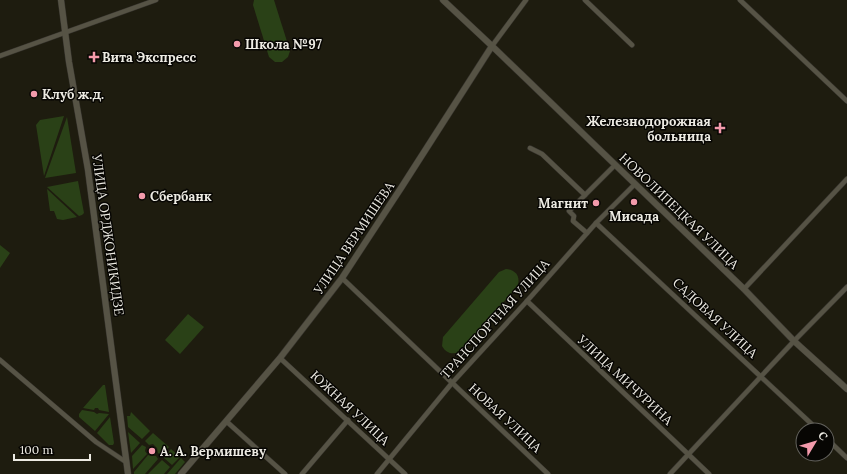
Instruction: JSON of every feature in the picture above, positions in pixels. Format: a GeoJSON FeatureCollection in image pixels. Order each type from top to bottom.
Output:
{"type":"FeatureCollection","features":[{"type":"Feature","properties":{"kind":"street","name":"УЛИЦА ОРДЖОНИКИДЗЕ"},"geometry":{"type":"LineString","coordinates":[[61,0],[69,62],[88,170],[128,474]]}},
{"type":"Feature","properties":{"kind":"street"},"geometry":{"type":"LineString","coordinates":[[0,56],[156,0]]}},
{"type":"Feature","properties":{"kind":"street","name":"НОВОЛИПЕЦКАЯ УЛИЦА"},"geometry":{"type":"LineString","coordinates":[[443,0],[744,288],[794,341],[847,389]]}},
{"type":"Feature","properties":{"kind":"street","name":"УЛИЦА ВЕРМИШЕВА"},"geometry":{"type":"LineString","coordinates":[[181,474],[280,358],[342,278],[492,46],[526,0]]}},
{"type":"Feature","properties":{"kind":"street"},"geometry":{"type":"LineString","coordinates":[[585,0],[632,45]]}},
{"type":"Feature","properties":{"kind":"street"},"geometry":{"type":"LineString","coordinates":[[740,0],[847,101]]}},
{"type":"Feature","properties":{"kind":"street"},"geometry":{"type":"LineString","coordinates":[[530,148],[542,154],[585,195]]}},
{"type":"Feature","properties":{"kind":"street"},"geometry":{"type":"LineString","coordinates":[[587,233],[574,221],[574,216],[569,211],[615,165]]}},
{"type":"Feature","properties":{"kind":"street"},"geometry":{"type":"LineString","coordinates":[[744,288],[847,179]]}},
{"type":"Feature","properties":{"kind":"street","name":"ТРАНСПОРТНАЯ УЛИЦА"},"geometry":{"type":"LineString","coordinates":[[377,474],[452,383],[596,223],[635,184]]}},
{"type":"Feature","properties":{"kind":"street","name":"САДОВАЯ УЛИЦА"},"geometry":{"type":"LineString","coordinates":[[596,223],[810,422]]}},
{"type":"Feature","properties":{"kind":"street","name":"НОВАЯ УЛИЦА"},"geometry":{"type":"LineString","coordinates":[[342,278],[548,474]]}},
{"type":"Feature","properties":{"kind":"street"},"geometry":{"type":"LineString","coordinates":[[670,474],[794,341],[847,287]]}},
{"type":"Feature","properties":{"kind":"street","name":"УЛИЦА МИЧУРИНА"},"geometry":{"type":"LineString","coordinates":[[527,301],[709,474]]}},
{"type":"Feature","properties":{"kind":"street","name":"ЮЖНАЯ УЛИЦА"},"geometry":{"type":"LineString","coordinates":[[280,358],[405,474]]}},
{"type":"Feature","properties":{"kind":"street"},"geometry":{"type":"LineString","coordinates":[[0,360],[96,442],[126,462]]}},
{"type":"Feature","properties":{"kind":"street"},"geometry":{"type":"LineString","coordinates":[[302,474],[348,420]]}},
{"type":"Feature","properties":{"kind":"street"},"geometry":{"type":"LineString","coordinates":[[226,421],[285,474]]}},
{"type":"Feature","properties":{"kind":"street"},"geometry":{"type":"LineString","coordinates":[[835,447],[847,458]]}},
{"type":"Feature","properties":{"kind":"green space"},"geometry":{"type":"Polygon","coordinates":[[[254,0],[274,0],[290,51],[288,57],[282,62],[275,62],[269,57],[253,5],[254,0]]]}},
{"type":"Feature","properties":{"kind":"green space"},"geometry":{"type":"Polygon","coordinates":[[[64,116],[44,176],[36,125],[40,120],[64,116]]]}},
{"type":"Feature","properties":{"kind":"green space"},"geometry":{"type":"Polygon","coordinates":[[[67,117],[76,173],[45,178],[67,117]]]}},
{"type":"Feature","properties":{"kind":"green space"},"geometry":{"type":"Polygon","coordinates":[[[78,181],[84,213],[79,216],[47,187],[78,181]]]}},
{"type":"Feature","properties":{"kind":"green space"},"geometry":{"type":"Polygon","coordinates":[[[47,189],[77,217],[63,220],[57,219],[54,211],[50,211],[47,189]]]}},
{"type":"Feature","properties":{"kind":"green space"},"geometry":{"type":"Polygon","coordinates":[[[0,245],[10,253],[0,268],[0,245]]]}},
{"type":"Feature","properties":{"kind":"green space"},"geometry":{"type":"Polygon","coordinates":[[[506,269],[513,271],[517,275],[519,281],[517,287],[459,352],[447,352],[442,346],[443,337],[499,272],[506,269]]]}},
{"type":"Feature","properties":{"kind":"green space"},"geometry":{"type":"Polygon","coordinates":[[[188,314],[204,327],[180,354],[165,340],[188,314]]]}},
{"type":"Feature","properties":{"kind":"green space"},"geometry":{"type":"Polygon","coordinates":[[[103,385],[105,385],[109,412],[99,410],[98,408],[95,408],[94,410],[83,408],[103,385]]]}},
{"type":"Feature","properties":{"kind":"green space"},"geometry":{"type":"Polygon","coordinates":[[[82,410],[97,414],[109,414],[95,431],[79,417],[82,410]]]}},
{"type":"Feature","properties":{"kind":"green space"},"geometry":{"type":"Polygon","coordinates":[[[131,412],[150,431],[142,439],[128,427],[127,416],[130,416],[131,412]]]}},
{"type":"Feature","properties":{"kind":"green space"},"geometry":{"type":"Polygon","coordinates":[[[110,417],[114,443],[113,445],[109,445],[97,433],[110,417]]]}},
{"type":"Feature","properties":{"kind":"green space"},"geometry":{"type":"Polygon","coordinates":[[[128,432],[140,443],[131,453],[128,432]]]}},
{"type":"Feature","properties":{"kind":"green space"},"geometry":{"type":"Polygon","coordinates":[[[153,433],[169,447],[162,455],[158,453],[157,448],[153,444],[149,445],[145,441],[153,433]]]}},
{"type":"Feature","properties":{"kind":"green space"},"geometry":{"type":"Polygon","coordinates":[[[142,445],[146,447],[145,451],[147,454],[133,469],[132,456],[142,445]]]}},
{"type":"Feature","properties":{"kind":"green space"},"geometry":{"type":"Polygon","coordinates":[[[171,449],[180,457],[172,465],[164,458],[171,449]]]}},
{"type":"Feature","properties":{"kind":"green space"},"geometry":{"type":"Polygon","coordinates":[[[148,455],[156,456],[158,459],[145,474],[134,474],[134,472],[148,455]]]}},
{"type":"Feature","properties":{"kind":"green space"},"geometry":{"type":"Polygon","coordinates":[[[181,458],[185,462],[175,474],[167,474],[181,458]]]}},
{"type":"Feature","properties":{"kind":"green space"},"geometry":{"type":"Polygon","coordinates":[[[162,460],[170,467],[164,474],[148,474],[162,460]]]}},
{"type":"Feature","properties":{"kind":"place","name":"Школа №97"},"geometry":{"type":"Point","coordinates":[237,44]}},
{"type":"Feature","properties":{"kind":"place","name":"Вита Экспресс"},"geometry":{"type":"Point","coordinates":[94,57]}},
{"type":"Feature","properties":{"kind":"place","name":"Клуб ж.д."},"geometry":{"type":"Point","coordinates":[34,94]}},
{"type":"Feature","properties":{"kind":"place","name":"Железнодорожная больница"},"geometry":{"type":"Point","coordinates":[720,128]}},
{"type":"Feature","properties":{"kind":"place","name":"Сбербанк"},"geometry":{"type":"Point","coordinates":[142,196]}},
{"type":"Feature","properties":{"kind":"place","name":"Мисада"},"geometry":{"type":"Point","coordinates":[634,202]}},
{"type":"Feature","properties":{"kind":"place","name":"Магнит"},"geometry":{"type":"Point","coordinates":[596,203]}},
{"type":"Feature","properties":{"kind":"place","name":"А. А. Вермишеву"},"geometry":{"type":"Point","coordinates":[152,451]}}]}
